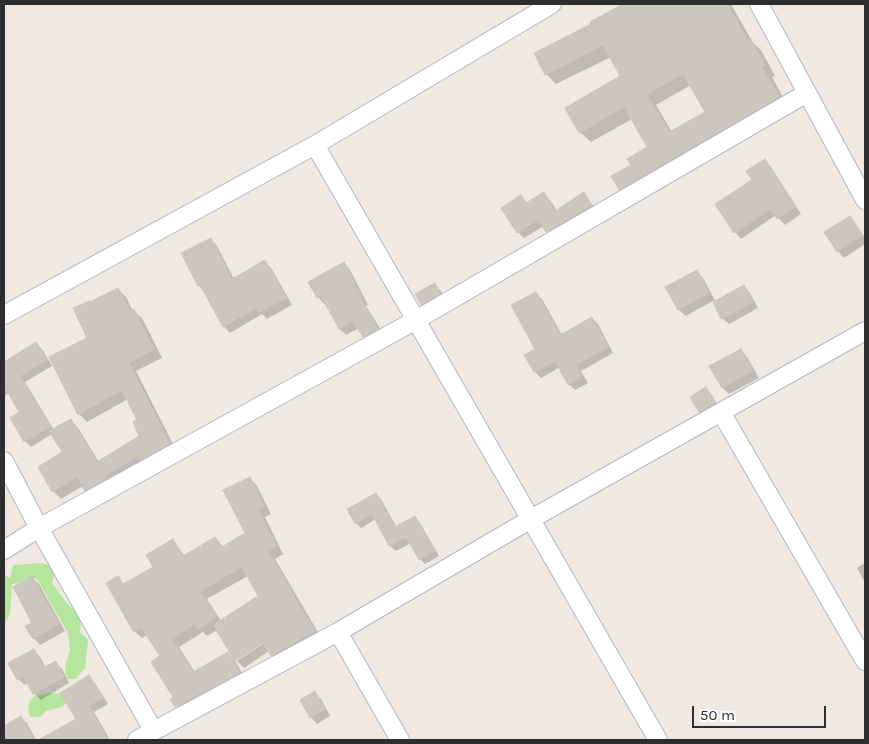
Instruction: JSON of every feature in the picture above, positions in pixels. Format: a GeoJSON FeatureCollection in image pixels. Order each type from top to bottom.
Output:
{"type":"FeatureCollection","features":[{"type":"Feature","properties":{"kind":"street"},"geometry":{"type":"LineString","coordinates":[[4,315],[315,145],[552,4]]}},
{"type":"Feature","properties":{"kind":"street"},"geometry":{"type":"LineString","coordinates":[[758,4],[865,200]]}},
{"type":"Feature","properties":{"kind":"street"},"geometry":{"type":"LineString","coordinates":[[4,550],[39,528],[416,320],[807,94]]}},
{"type":"Feature","properties":{"kind":"street"},"geometry":{"type":"LineString","coordinates":[[315,145],[658,740]]}},
{"type":"Feature","properties":{"kind":"street"},"geometry":{"type":"LineString","coordinates":[[4,461],[148,736],[338,632],[531,519],[865,331]]}},
{"type":"Feature","properties":{"kind":"street"},"geometry":{"type":"LineString","coordinates":[[721,412],[865,661]]}},
{"type":"Feature","properties":{"kind":"street"},"geometry":{"type":"LineString","coordinates":[[338,632],[400,740]]}},
{"type":"Feature","properties":{"kind":"green space"},"geometry":{"type":"Polygon","coordinates":[[[43,563],[57,569],[52,583],[69,606],[78,611],[81,620],[80,632],[88,640],[85,668],[76,679],[67,679],[65,667],[70,650],[68,633],[37,579],[29,577],[19,583],[12,584],[10,614],[4,625],[4,574],[10,578],[13,565],[43,563]]]}},
{"type":"Feature","properties":{"kind":"green space"},"geometry":{"type":"Polygon","coordinates":[[[50,693],[65,694],[68,701],[62,707],[46,711],[40,717],[30,717],[29,703],[34,696],[50,693]]]}},
{"type":"Feature","properties":{"kind":"building"},"geometry":{"type":"Polygon","coordinates":[[[623,4],[727,4],[748,40],[750,38],[765,65],[762,67],[779,97],[619,190],[611,176],[631,165],[627,159],[647,147],[624,107],[579,133],[565,108],[620,76],[603,45],[545,75],[534,53],[591,24],[590,22],[623,4]],[[683,74],[647,94],[669,132],[705,112],[683,74]]]}},
{"type":"Feature","properties":{"kind":"building"},"geometry":{"type":"Polygon","coordinates":[[[765,159],[796,207],[777,219],[770,209],[734,233],[715,204],[752,180],[746,171],[765,159]]]}},
{"type":"Feature","properties":{"kind":"building"},"geometry":{"type":"Polygon","coordinates":[[[544,192],[555,211],[584,192],[592,205],[546,232],[538,220],[517,233],[501,208],[521,195],[526,203],[544,192]]]}},
{"type":"Feature","properties":{"kind":"building"},"geometry":{"type":"Polygon","coordinates":[[[850,216],[863,235],[837,252],[824,232],[850,216]]]}},
{"type":"Feature","properties":{"kind":"building"},"geometry":{"type":"Polygon","coordinates":[[[211,238],[232,279],[265,260],[286,298],[259,313],[256,308],[223,327],[200,285],[198,286],[181,253],[211,238]]]}},
{"type":"Feature","properties":{"kind":"building"},"geometry":{"type":"Polygon","coordinates":[[[344,262],[361,299],[378,329],[363,337],[353,321],[339,329],[321,296],[317,298],[308,282],[344,262]]]}},
{"type":"Feature","properties":{"kind":"building"},"geometry":{"type":"Polygon","coordinates":[[[697,270],[709,293],[678,310],[665,287],[697,270]]]}},
{"type":"Feature","properties":{"kind":"building"},"geometry":{"type":"Polygon","coordinates":[[[435,283],[440,294],[421,305],[415,294],[435,283]]]}},
{"type":"Feature","properties":{"kind":"building"},"geometry":{"type":"Polygon","coordinates":[[[744,285],[753,302],[721,319],[713,302],[744,285]]]}},
{"type":"Feature","properties":{"kind":"building"},"geometry":{"type":"Polygon","coordinates":[[[118,288],[130,311],[134,309],[154,349],[129,363],[170,444],[140,460],[138,456],[85,491],[77,477],[52,492],[38,467],[62,452],[49,431],[71,419],[97,462],[139,436],[133,422],[137,420],[122,390],[78,415],[49,357],[87,338],[73,308],[118,288]]]}},
{"type":"Feature","properties":{"kind":"building"},"geometry":{"type":"Polygon","coordinates":[[[536,292],[560,335],[592,317],[608,347],[576,365],[582,377],[568,385],[555,361],[534,372],[524,355],[535,349],[511,305],[536,292]]]}},
{"type":"Feature","properties":{"kind":"building"},"geometry":{"type":"Polygon","coordinates":[[[36,342],[47,360],[20,376],[51,426],[24,442],[10,418],[19,412],[4,386],[4,362],[36,342]]]}},
{"type":"Feature","properties":{"kind":"building"},"geometry":{"type":"Polygon","coordinates":[[[741,349],[753,371],[722,388],[709,366],[741,349]]]}},
{"type":"Feature","properties":{"kind":"building"},"geometry":{"type":"Polygon","coordinates":[[[706,387],[715,403],[699,412],[690,397],[706,387]]]}},
{"type":"Feature","properties":{"kind":"building"},"geometry":{"type":"Polygon","coordinates":[[[250,477],[264,506],[258,509],[276,546],[268,551],[315,631],[271,656],[263,643],[235,661],[213,625],[258,596],[242,567],[200,591],[217,617],[198,629],[195,624],[172,639],[193,672],[228,652],[240,673],[175,707],[170,699],[173,697],[151,662],[160,656],[141,627],[133,631],[106,583],[118,576],[123,584],[153,567],[146,555],[173,539],[183,556],[215,537],[222,547],[245,533],[223,490],[250,477]]]}},
{"type":"Feature","properties":{"kind":"building"},"geometry":{"type":"Polygon","coordinates":[[[376,493],[395,527],[415,516],[435,550],[419,560],[406,537],[389,546],[372,514],[355,524],[347,509],[376,493]]]}},
{"type":"Feature","properties":{"kind":"building"},"geometry":{"type":"Polygon","coordinates":[[[32,576],[59,624],[33,639],[25,626],[32,623],[13,587],[32,576]]]}},
{"type":"Feature","properties":{"kind":"building"},"geometry":{"type":"Polygon","coordinates":[[[34,649],[44,667],[56,661],[64,677],[33,694],[23,676],[17,680],[8,663],[34,649]]]}},
{"type":"Feature","properties":{"kind":"building"},"geometry":{"type":"Polygon","coordinates":[[[89,675],[103,697],[89,706],[108,740],[38,740],[76,719],[60,693],[89,675]]]}},
{"type":"Feature","properties":{"kind":"building"},"geometry":{"type":"Polygon","coordinates":[[[315,691],[325,709],[310,718],[300,700],[315,691]]]}},
{"type":"Feature","properties":{"kind":"building"},"geometry":{"type":"Polygon","coordinates":[[[21,716],[34,740],[4,740],[4,726],[21,716]]]}}]}
